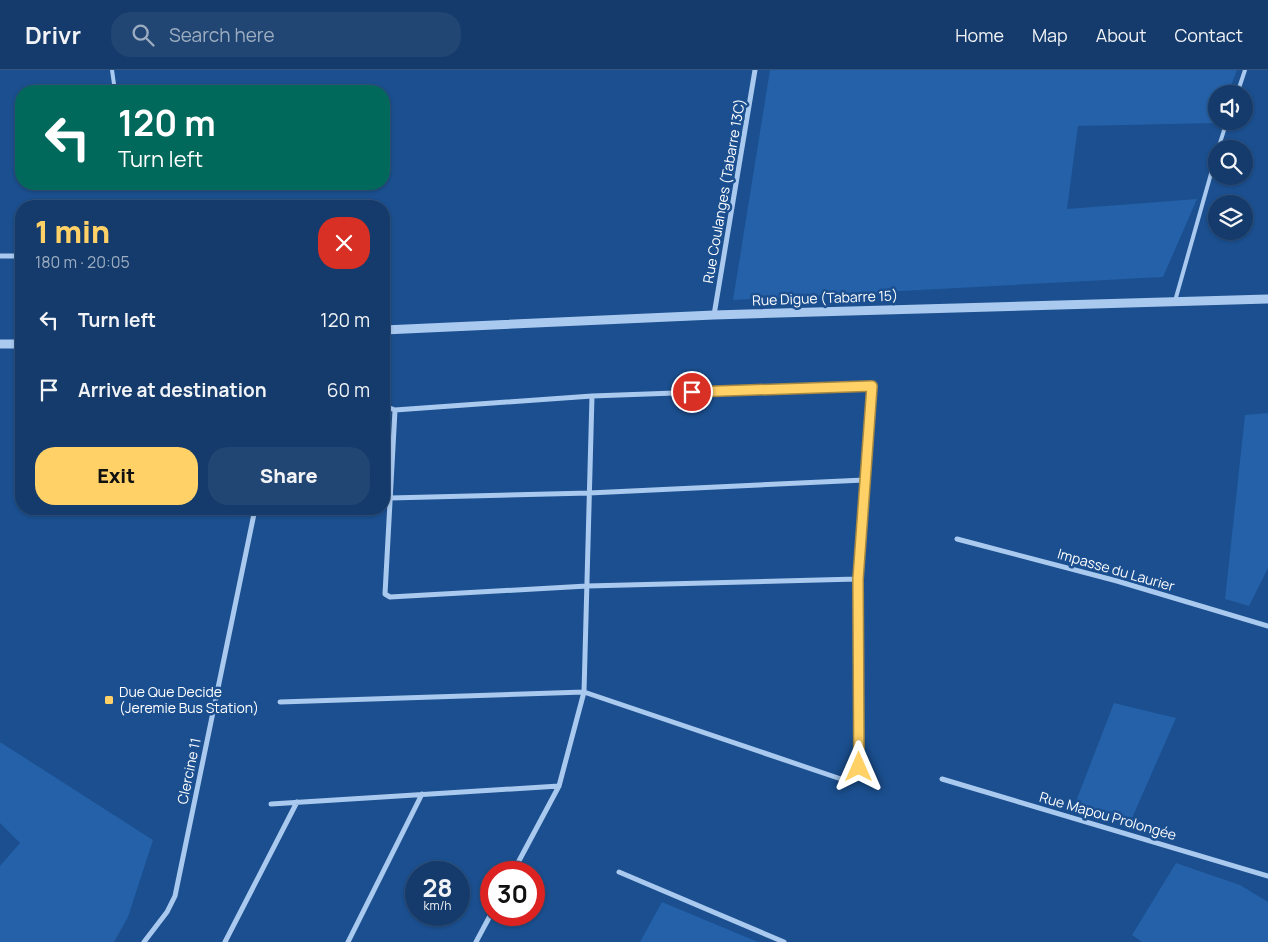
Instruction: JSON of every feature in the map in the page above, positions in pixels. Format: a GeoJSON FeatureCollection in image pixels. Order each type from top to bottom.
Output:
{"type":"FeatureCollection","features":[{"type":"Feature","properties":{"kind":"street","name":"Rue Coulanges (Tabarre 13C)"},"geometry":{"type":"LineString","coordinates":[[714,315],[755,70]]}},
{"type":"Feature","properties":{"kind":"street"},"geometry":{"type":"LineString","coordinates":[[0,256],[15,256]]}},
{"type":"Feature","properties":{"kind":"street","name":"Rue Digue (Tabarre 15)"},"geometry":{"type":"LineString","coordinates":[[390,330],[714,315],[1268,298]]}},
{"type":"Feature","properties":{"kind":"street"},"geometry":{"type":"LineString","coordinates":[[0,344],[15,344]]}},
{"type":"Feature","properties":{"kind":"street"},"geometry":{"type":"LineString","coordinates":[[280,702],[584,692],[841,779],[859,767],[858,579],[872,386],[592,396],[395,410],[390,408]]}},
{"type":"Feature","properties":{"kind":"street"},"geometry":{"type":"LineString","coordinates":[[519,861],[560,786],[584,692],[592,396]]}},
{"type":"Feature","properties":{"kind":"street"},"geometry":{"type":"LineString","coordinates":[[395,410],[390,498],[590,493],[864,480]]}},
{"type":"Feature","properties":{"kind":"street","name":"Clercine 11"},"geometry":{"type":"LineString","coordinates":[[144,942],[167,912],[175,896],[254,515]]}},
{"type":"Feature","properties":{"kind":"street"},"geometry":{"type":"LineString","coordinates":[[389,515],[385,594],[390,597],[587,586],[858,579]]}},
{"type":"Feature","properties":{"kind":"street","name":"Impasse du Laurier"},"geometry":{"type":"LineString","coordinates":[[957,539],[1117,581],[1268,626]]}},
{"type":"Feature","properties":{"kind":"street","name":"Rue Mapou Prolongée"},"geometry":{"type":"LineString","coordinates":[[942,779],[1267,874]]}},
{"type":"Feature","properties":{"kind":"street"},"geometry":{"type":"LineString","coordinates":[[272,804],[560,786]]}},
{"type":"Feature","properties":{"kind":"street"},"geometry":{"type":"LineString","coordinates":[[348,942],[422,794]]}},
{"type":"Feature","properties":{"kind":"street"},"geometry":{"type":"LineString","coordinates":[[225,942],[297,802]]}},
{"type":"Feature","properties":{"kind":"street"},"geometry":{"type":"LineString","coordinates":[[619,872],[784,942]]}},
{"type":"Feature","properties":{"kind":"street"},"geometry":{"type":"LineString","coordinates":[[476,942],[485,926]]}},
{"type":"Feature","properties":{"kind":"lane"},"geometry":{"type":"LineString","coordinates":[[112,70],[114,85]]}},
{"type":"Feature","properties":{"kind":"lane"},"geometry":{"type":"LineString","coordinates":[[1240,85],[1245,70]]}},
{"type":"Feature","properties":{"kind":"lane"},"geometry":{"type":"LineString","coordinates":[[1175,302],[1208,184]]}},
{"type":"Feature","properties":{"kind":"shaded area"},"geometry":{"type":"Polygon","coordinates":[[[770,70],[1237,70],[1231,85],[1208,85],[1208,123],[1078,126],[1067,209],[1197,199],[1163,277],[733,300],[770,70]]]}},
{"type":"Feature","properties":{"kind":"shaded area"},"geometry":{"type":"Polygon","coordinates":[[[1268,413],[1268,568],[1249,606],[1225,599],[1245,415],[1268,413]]]}},
{"type":"Feature","properties":{"kind":"shaded area"},"geometry":{"type":"Polygon","coordinates":[[[1114,703],[1176,718],[1129,825],[1073,809],[1114,703]]]}},
{"type":"Feature","properties":{"kind":"shaded area"},"geometry":{"type":"Polygon","coordinates":[[[0,742],[153,840],[128,917],[114,942],[0,942],[0,866],[20,843],[0,823],[0,742]]]}},
{"type":"Feature","properties":{"kind":"shaded area"},"geometry":{"type":"Polygon","coordinates":[[[1176,863],[1240,885],[1268,902],[1268,942],[1142,942],[1132,935],[1176,863]]]}},
{"type":"Feature","properties":{"kind":"shaded area"},"geometry":{"type":"Polygon","coordinates":[[[662,902],[758,942],[640,942],[662,902]]]}},
{"type":"Feature","properties":{"kind":"place","name":"Due Que Decide (Jeremie Bus Station)"},"geometry":{"type":"Point","coordinates":[109,700]}},
{"type":"Feature","properties":{"kind":"route"},"geometry":{"type":"LineString","coordinates":[[692,392],[872,386],[858,579],[859,767]]}}]}
